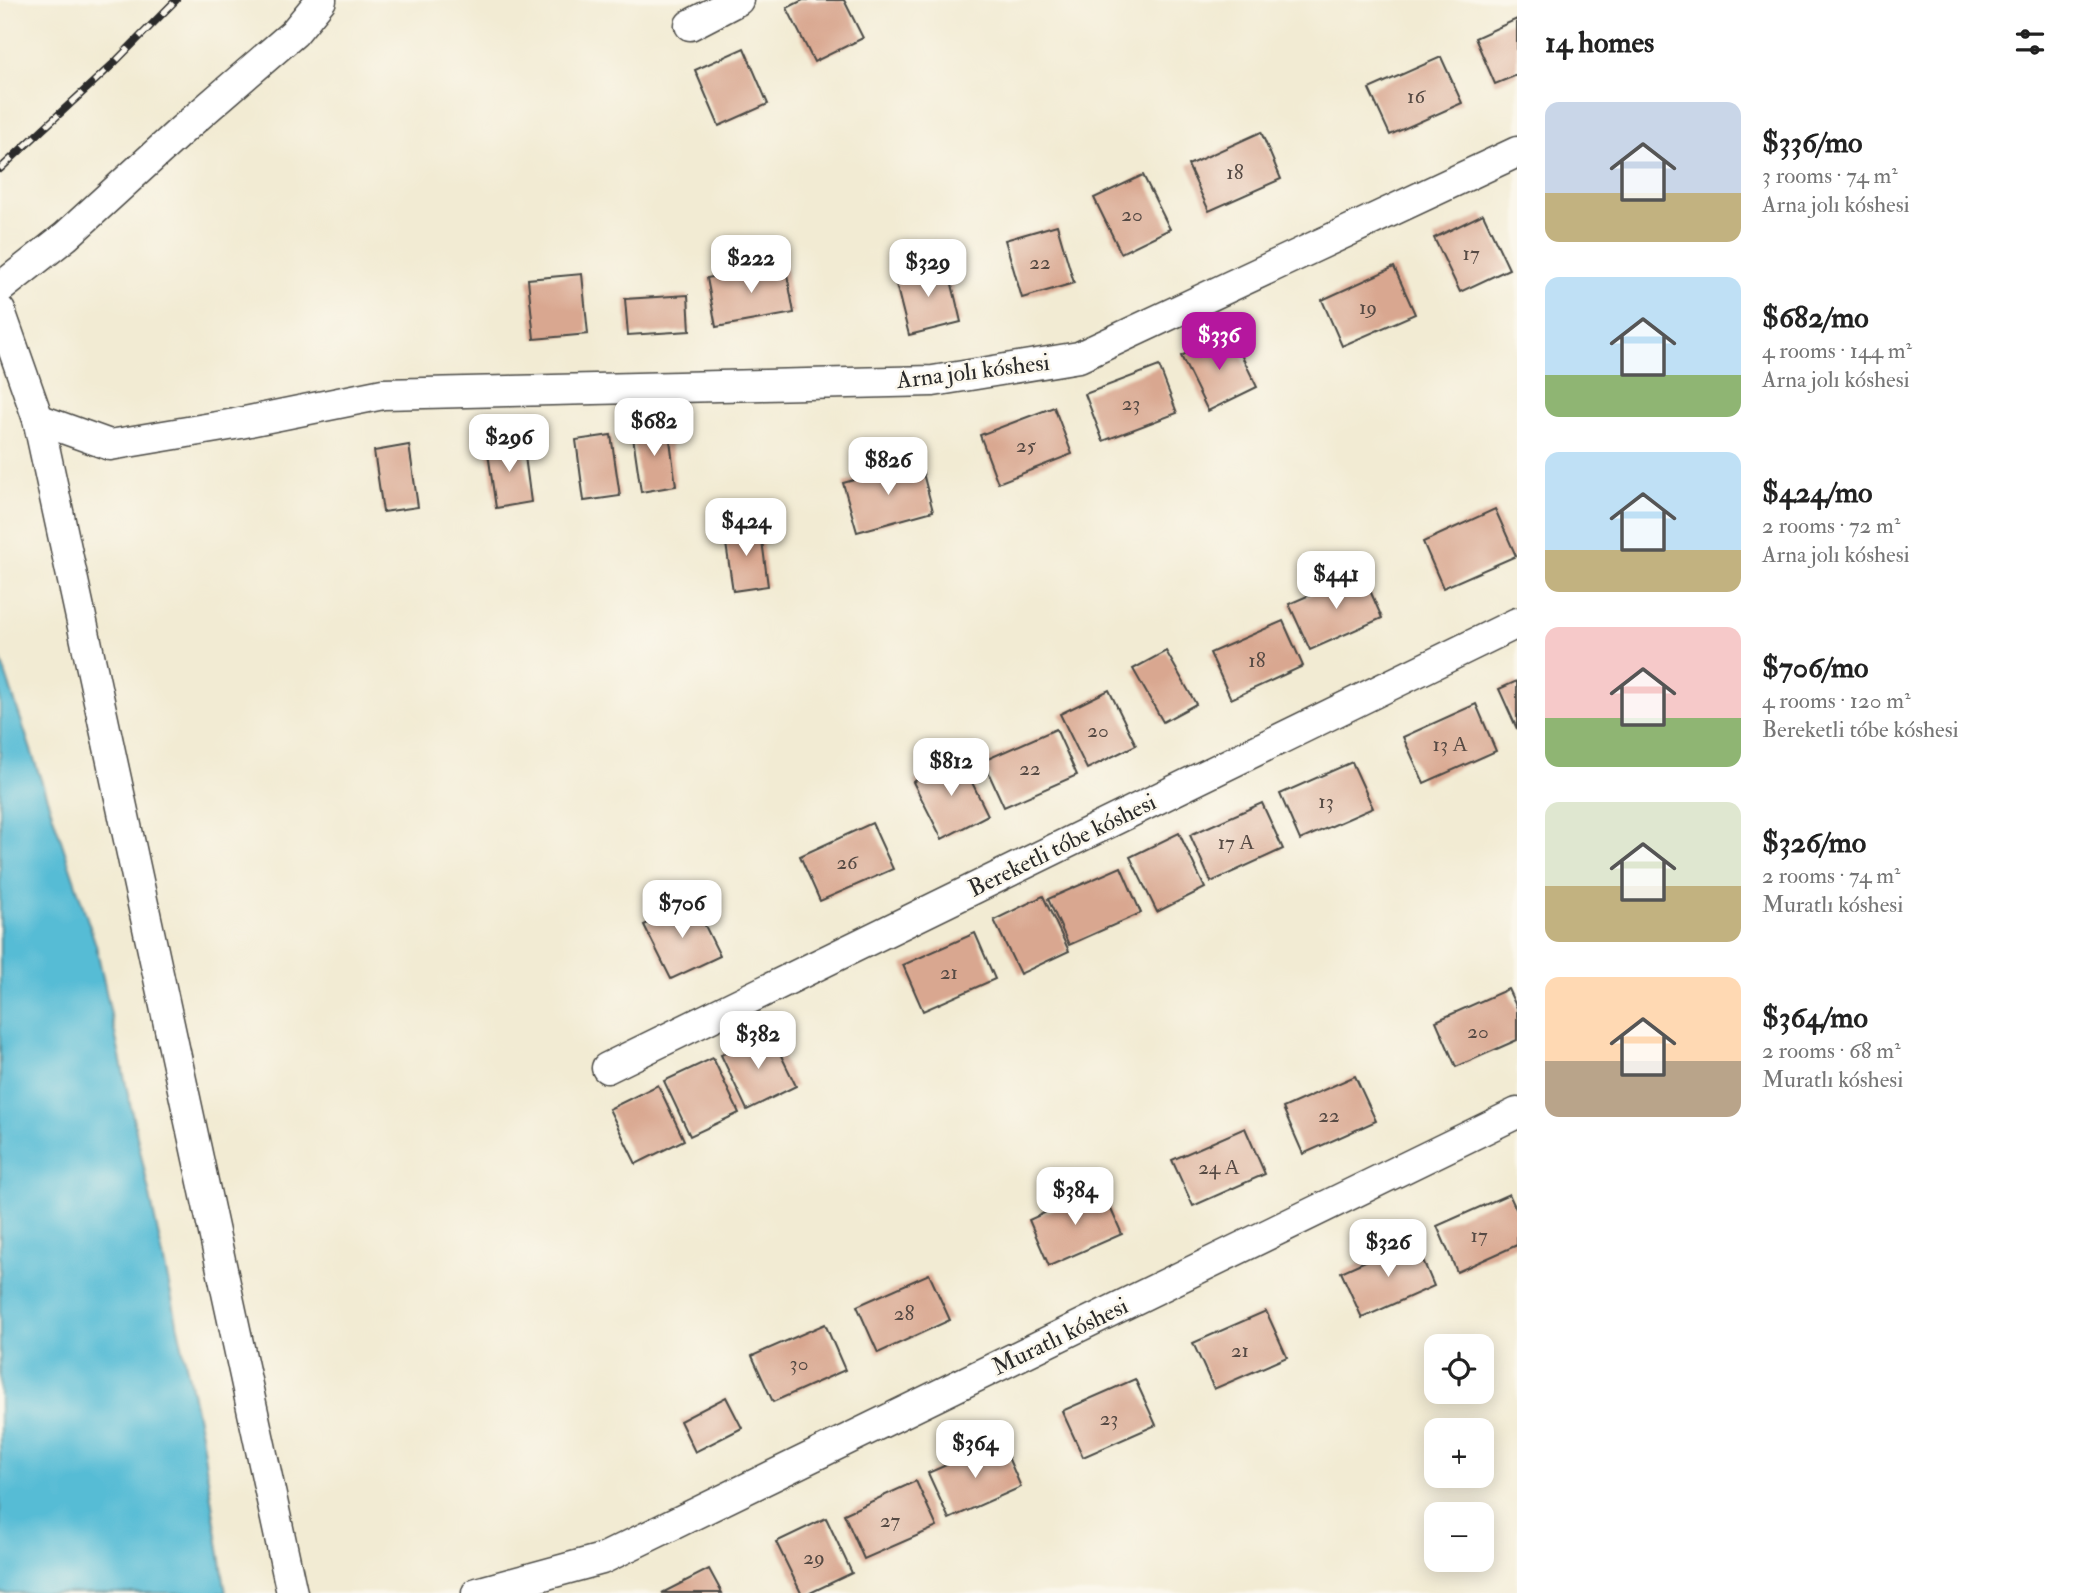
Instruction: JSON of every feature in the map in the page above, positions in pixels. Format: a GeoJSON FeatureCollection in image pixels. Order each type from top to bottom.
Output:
{"type":"FeatureCollection","features":[{"type":"Feature","properties":{"kind":"street"},"geometry":{"type":"LineString","coordinates":[[0,288],[66,236],[183,129],[294,33],[321,0]]}},
{"type":"Feature","properties":{"kind":"street"},"geometry":{"type":"LineString","coordinates":[[691,25],[738,0]]}},
{"type":"Feature","properties":{"kind":"street","name":"Arna jolı kóshesi"},"geometry":{"type":"LineString","coordinates":[[38,419],[110,445],[235,424],[383,394],[933,381],[1079,357],[1517,152]]}},
{"type":"Feature","properties":{"kind":"street"},"geometry":{"type":"LineString","coordinates":[[0,311],[38,419],[292,1593]]}},
{"type":"Feature","properties":{"kind":"street","name":"Bereketli tóbe kóshesi"},"geometry":{"type":"LineString","coordinates":[[607,1068],[1517,623]]}},
{"type":"Feature","properties":{"kind":"street","name":"Muratlı kóshesi"},"geometry":{"type":"LineString","coordinates":[[477,1593],[602,1559],[1517,1114]]}},
{"type":"Feature","properties":{"kind":"water"},"geometry":{"type":"Polygon","coordinates":[[[0,657],[96,945],[201,1434],[226,1593],[0,1593],[0,657]]]}},
{"type":"Feature","properties":{"kind":"building"},"geometry":{"type":"Polygon","coordinates":[[[803,0],[844,0],[863,38],[814,62],[787,8],[803,0]]]}},
{"type":"Feature","properties":{"kind":"building"},"geometry":{"type":"Polygon","coordinates":[[[1517,19],[1517,75],[1495,84],[1475,38],[1517,19]]]}},
{"type":"Feature","properties":{"kind":"building"},"geometry":{"type":"Polygon","coordinates":[[[744,48],[768,104],[719,126],[695,70],[744,48]]]}},
{"type":"Feature","properties":{"kind":"building"},"geometry":{"type":"Polygon","coordinates":[[[1441,57],[1462,103],[1390,135],[1369,89],[1441,57]]]}},
{"type":"Feature","properties":{"kind":"building"},"geometry":{"type":"Polygon","coordinates":[[[1261,132],[1281,179],[1209,211],[1188,165],[1261,132]]]}},
{"type":"Feature","properties":{"kind":"building"},"geometry":{"type":"Polygon","coordinates":[[[1143,175],[1170,229],[1121,253],[1094,198],[1143,175]]]}},
{"type":"Feature","properties":{"kind":"building"},"geometry":{"type":"Polygon","coordinates":[[[1483,214],[1509,269],[1460,292],[1434,238],[1483,214]]]}},
{"type":"Feature","properties":{"kind":"building"},"geometry":{"type":"Polygon","coordinates":[[[1057,225],[1074,283],[1022,298],[1005,240],[1057,225]]]}},
{"type":"Feature","properties":{"kind":"building"},"geometry":{"type":"Polygon","coordinates":[[[785,263],[794,313],[716,327],[707,278],[785,263]]]}},
{"type":"Feature","properties":{"kind":"building"},"geometry":{"type":"Polygon","coordinates":[[[947,263],[961,322],[909,335],[894,276],[947,263]]]}},
{"type":"Feature","properties":{"kind":"building"},"geometry":{"type":"Polygon","coordinates":[[[1394,267],[1415,314],[1342,346],[1322,300],[1394,267]]]}},
{"type":"Feature","properties":{"kind":"building"},"geometry":{"type":"Polygon","coordinates":[[[582,274],[588,334],[534,339],[528,279],[582,274]]]}},
{"type":"Feature","properties":{"kind":"building"},"geometry":{"type":"Polygon","coordinates":[[[688,295],[690,331],[628,335],[625,299],[688,295]]]}},
{"type":"Feature","properties":{"kind":"building"},"geometry":{"type":"Polygon","coordinates":[[[1230,332],[1257,387],[1208,411],[1181,356],[1230,332]]]}},
{"type":"Feature","properties":{"kind":"building"},"geometry":{"type":"Polygon","coordinates":[[[1159,366],[1177,413],[1103,441],[1085,394],[1159,366]]]}},
{"type":"Feature","properties":{"kind":"building"},"geometry":{"type":"Polygon","coordinates":[[[1054,407],[1072,454],[998,483],[980,435],[1054,407]]]}},
{"type":"Feature","properties":{"kind":"building"},"geometry":{"type":"Polygon","coordinates":[[[668,425],[676,486],[641,492],[632,430],[668,425]]]}},
{"type":"Feature","properties":{"kind":"building"},"geometry":{"type":"Polygon","coordinates":[[[611,435],[620,496],[584,501],[576,440],[611,435]]]}},
{"type":"Feature","properties":{"kind":"building"},"geometry":{"type":"Polygon","coordinates":[[[523,441],[531,502],[496,508],[487,446],[523,441]]]}},
{"type":"Feature","properties":{"kind":"building"},"geometry":{"type":"Polygon","coordinates":[[[409,445],[418,507],[383,512],[374,451],[409,445]]]}},
{"type":"Feature","properties":{"kind":"building"},"geometry":{"type":"Polygon","coordinates":[[[920,462],[933,511],[857,532],[843,483],[920,462]]]}},
{"type":"Feature","properties":{"kind":"building"},"geometry":{"type":"Polygon","coordinates":[[[1495,509],[1516,556],[1443,588],[1423,542],[1495,509]]]}},
{"type":"Feature","properties":{"kind":"building"},"geometry":{"type":"Polygon","coordinates":[[[760,525],[768,586],[733,591],[724,530],[760,525]]]}},
{"type":"Feature","properties":{"kind":"building"},"geometry":{"type":"Polygon","coordinates":[[[1362,572],[1382,618],[1310,650],[1289,604],[1362,572]]]}},
{"type":"Feature","properties":{"kind":"building"},"geometry":{"type":"Polygon","coordinates":[[[1283,621],[1303,666],[1231,699],[1210,653],[1283,621]]]}},
{"type":"Feature","properties":{"kind":"building"},"geometry":{"type":"Polygon","coordinates":[[[1166,651],[1196,704],[1163,722],[1133,669],[1166,651]]]}},
{"type":"Feature","properties":{"kind":"building"},"geometry":{"type":"Polygon","coordinates":[[[1517,681],[1517,729],[1499,689],[1517,681]]]}},
{"type":"Feature","properties":{"kind":"building"},"geometry":{"type":"Polygon","coordinates":[[[1109,690],[1136,745],[1087,769],[1060,714],[1109,690]]]}},
{"type":"Feature","properties":{"kind":"building"},"geometry":{"type":"Polygon","coordinates":[[[1476,704],[1496,751],[1424,783],[1403,737],[1476,704]]]}},
{"type":"Feature","properties":{"kind":"building"},"geometry":{"type":"Polygon","coordinates":[[[1056,729],[1077,775],[1004,807],[983,761],[1056,729]]]}},
{"type":"Feature","properties":{"kind":"building"},"geometry":{"type":"Polygon","coordinates":[[[960,758],[988,815],[942,839],[913,782],[960,758]]]}},
{"type":"Feature","properties":{"kind":"building"},"geometry":{"type":"Polygon","coordinates":[[[1352,762],[1373,808],[1300,840],[1280,794],[1352,762]]]}},
{"type":"Feature","properties":{"kind":"building"},"geometry":{"type":"Polygon","coordinates":[[[1262,803],[1283,849],[1211,882],[1190,835],[1262,803]]]}},
{"type":"Feature","properties":{"kind":"building"},"geometry":{"type":"Polygon","coordinates":[[[872,823],[893,869],[820,901],[800,856],[872,823]]]}},
{"type":"Feature","properties":{"kind":"building"},"geometry":{"type":"Polygon","coordinates":[[[1179,833],[1205,888],[1157,912],[1130,857],[1179,833]]]}},
{"type":"Feature","properties":{"kind":"building"},"geometry":{"type":"Polygon","coordinates":[[[1121,867],[1141,913],[1069,945],[1048,899],[1121,867]]]}},
{"type":"Feature","properties":{"kind":"building"},"geometry":{"type":"Polygon","coordinates":[[[1043,896],[1069,951],[1020,974],[994,920],[1043,896]]]}},
{"type":"Feature","properties":{"kind":"building"},"geometry":{"type":"Polygon","coordinates":[[[693,901],[720,956],[671,979],[644,925],[693,901]]]}},
{"type":"Feature","properties":{"kind":"building"},"geometry":{"type":"Polygon","coordinates":[[[975,933],[995,979],[923,1011],[903,965],[975,933]]]}},
{"type":"Feature","properties":{"kind":"building"},"geometry":{"type":"Polygon","coordinates":[[[1508,989],[1517,1008],[1517,1040],[1456,1067],[1436,1021],[1508,989]]]}},
{"type":"Feature","properties":{"kind":"building"},"geometry":{"type":"Polygon","coordinates":[[[769,1031],[796,1086],[747,1110],[721,1055],[769,1031]]]}},
{"type":"Feature","properties":{"kind":"building"},"geometry":{"type":"Polygon","coordinates":[[[713,1058],[739,1113],[690,1136],[664,1081],[713,1058]]]}},
{"type":"Feature","properties":{"kind":"building"},"geometry":{"type":"Polygon","coordinates":[[[1355,1076],[1376,1121],[1303,1154],[1283,1108],[1355,1076]]]}},
{"type":"Feature","properties":{"kind":"building"},"geometry":{"type":"Polygon","coordinates":[[[658,1085],[684,1140],[636,1164],[609,1109],[658,1085]]]}},
{"type":"Feature","properties":{"kind":"building"},"geometry":{"type":"Polygon","coordinates":[[[1245,1128],[1265,1174],[1193,1206],[1172,1160],[1245,1128]]]}},
{"type":"Feature","properties":{"kind":"building"},"geometry":{"type":"Polygon","coordinates":[[[1101,1187],[1122,1234],[1049,1266],[1029,1220],[1101,1187]]]}},
{"type":"Feature","properties":{"kind":"building"},"geometry":{"type":"Polygon","coordinates":[[[1509,1194],[1517,1211],[1517,1245],[1457,1272],[1437,1226],[1509,1194]]]}},
{"type":"Feature","properties":{"kind":"building"},"geometry":{"type":"Polygon","coordinates":[[[1414,1239],[1434,1286],[1362,1318],[1341,1272],[1414,1239]]]}},
{"type":"Feature","properties":{"kind":"building"},"geometry":{"type":"Polygon","coordinates":[[[929,1274],[950,1320],[878,1353],[857,1306],[929,1274]]]}},
{"type":"Feature","properties":{"kind":"building"},"geometry":{"type":"Polygon","coordinates":[[[1266,1311],[1287,1357],[1214,1389],[1193,1343],[1266,1311]]]}},
{"type":"Feature","properties":{"kind":"building"},"geometry":{"type":"Polygon","coordinates":[[[825,1324],[845,1370],[773,1402],[752,1356],[825,1324]]]}},
{"type":"Feature","properties":{"kind":"building"},"geometry":{"type":"Polygon","coordinates":[[[1135,1379],[1156,1425],[1083,1457],[1062,1411],[1135,1379]]]}},
{"type":"Feature","properties":{"kind":"building"},"geometry":{"type":"Polygon","coordinates":[[[726,1397],[742,1428],[695,1452],[680,1421],[726,1397]]]}},
{"type":"Feature","properties":{"kind":"building"},"geometry":{"type":"Polygon","coordinates":[[[1001,1441],[1021,1487],[949,1519],[928,1473],[1001,1441]]]}},
{"type":"Feature","properties":{"kind":"building"},"geometry":{"type":"Polygon","coordinates":[[[916,1481],[937,1527],[864,1559],[844,1514],[916,1481]]]}},
{"type":"Feature","properties":{"kind":"building"},"geometry":{"type":"Polygon","coordinates":[[[826,1518],[852,1573],[810,1593],[801,1593],[776,1542],[826,1518]]]}},
{"type":"Feature","properties":{"kind":"building"},"geometry":{"type":"Polygon","coordinates":[[[709,1569],[722,1593],[662,1593],[709,1569]]]}},
{"type":"Feature","properties":{"kind":"railway"},"geometry":{"type":"LineString","coordinates":[[0,169],[112,65],[176,0]]}}]}
